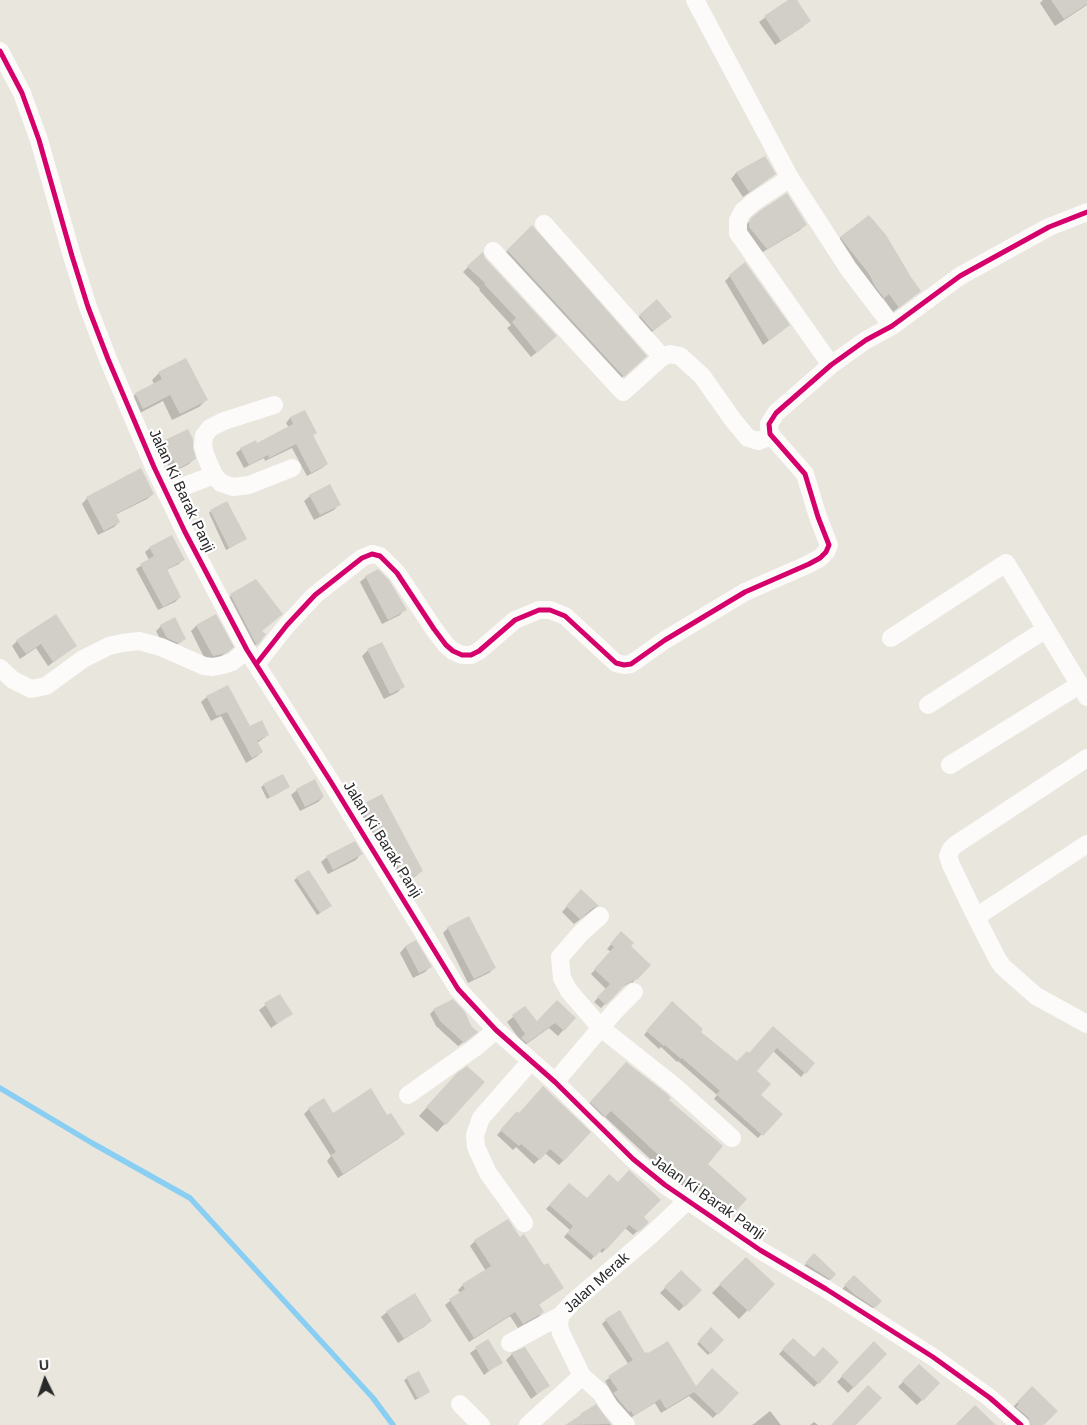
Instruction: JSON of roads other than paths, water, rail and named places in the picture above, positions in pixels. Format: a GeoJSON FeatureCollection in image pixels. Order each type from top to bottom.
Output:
{"type":"FeatureCollection","features":[{"type":"Feature","properties":{"kind":"street"},"geometry":{"type":"LineString","coordinates":[[695,0],[790,178],[848,268],[892,326]]}},
{"type":"Feature","properties":{"kind":"street","name":"Jalan Ki Barak Panji"},"geometry":{"type":"LineString","coordinates":[[0,51],[22,93],[39,140],[88,307],[108,359],[166,493],[201,565],[252,657],[458,989],[496,1030],[554,1082],[633,1159],[665,1185],[760,1250],[826,1289],[933,1357],[990,1398],[1021,1425]]}},
{"type":"Feature","properties":{"kind":"street"},"geometry":{"type":"LineString","coordinates":[[790,178],[743,211],[738,220],[738,233],[831,365]]}},
{"type":"Feature","properties":{"kind":"street"},"geometry":{"type":"LineString","coordinates":[[0,668],[13,680],[31,689],[46,686],[83,659],[109,646],[139,642],[161,647],[204,666],[223,666],[252,657],[287,625],[315,595],[362,558],[372,554],[380,556],[397,573],[440,637],[453,651],[462,655],[471,655],[479,651],[514,620],[539,610],[550,610],[565,616],[616,663],[631,664],[665,640],[745,592],[809,564],[826,552],[829,545],[805,474],[770,434],[769,424],[776,413],[831,365],[866,340],[892,326],[960,276],[1049,227],[1087,212]]}},
{"type":"Feature","properties":{"kind":"street"},"geometry":{"type":"LineString","coordinates":[[544,224],[662,357]]}},
{"type":"Feature","properties":{"kind":"street"},"geometry":{"type":"LineString","coordinates":[[493,251],[622,392],[662,357],[670,354],[680,356],[702,376],[748,438],[758,441],[770,434]]}},
{"type":"Feature","properties":{"kind":"street"},"geometry":{"type":"LineString","coordinates":[[274,405],[224,421],[210,428],[204,436],[203,446],[214,475],[221,483],[233,486],[249,485],[292,468]]}},
{"type":"Feature","properties":{"kind":"street"},"geometry":{"type":"LineString","coordinates":[[166,493],[214,475]]}},
{"type":"Feature","properties":{"kind":"street"},"geometry":{"type":"LineString","coordinates":[[891,638],[1006,563],[1083,691],[950,765]]}},
{"type":"Feature","properties":{"kind":"street"},"geometry":{"type":"LineString","coordinates":[[928,705],[1046,629]]}},
{"type":"Feature","properties":{"kind":"street"},"geometry":{"type":"LineString","coordinates":[[1087,758],[951,849],[948,856],[976,917],[1003,967],[1036,996],[1087,1024]]}},
{"type":"Feature","properties":{"kind":"street"},"geometry":{"type":"LineString","coordinates":[[976,917],[1087,844]]}},
{"type":"Feature","properties":{"kind":"street"},"geometry":{"type":"LineString","coordinates":[[600,916],[581,933],[560,957],[562,978],[569,991],[600,1028],[672,1085],[732,1138]]}},
{"type":"Feature","properties":{"kind":"street"},"geometry":{"type":"LineString","coordinates":[[554,1082],[634,992]]}},
{"type":"Feature","properties":{"kind":"street"},"geometry":{"type":"LineString","coordinates":[[408,1095],[476,1047],[496,1030]]}},
{"type":"Feature","properties":{"kind":"street"},"geometry":{"type":"LineString","coordinates":[[524,1224],[488,1173],[476,1147],[474,1135],[481,1118],[531,1061]]}},
{"type":"Feature","properties":{"kind":"street","name":"Jalan Merak"},"geometry":{"type":"LineString","coordinates":[[626,1425],[610,1407],[601,1392],[582,1376],[561,1333],[560,1316],[578,1297],[651,1235],[686,1201]]}},
{"type":"Feature","properties":{"kind":"street"},"geometry":{"type":"LineString","coordinates":[[510,1343],[560,1316]]}},
{"type":"Feature","properties":{"kind":"street"},"geometry":{"type":"LineString","coordinates":[[528,1425],[582,1376]]}},
{"type":"Feature","properties":{"kind":"street"},"geometry":{"type":"LineString","coordinates":[[460,1404],[481,1425]]}},
{"type":"Feature","properties":{"kind":"waterway"},"geometry":{"type":"LineString","coordinates":[[0,1088],[92,1143],[190,1198],[373,1398],[393,1425]]}}]}
